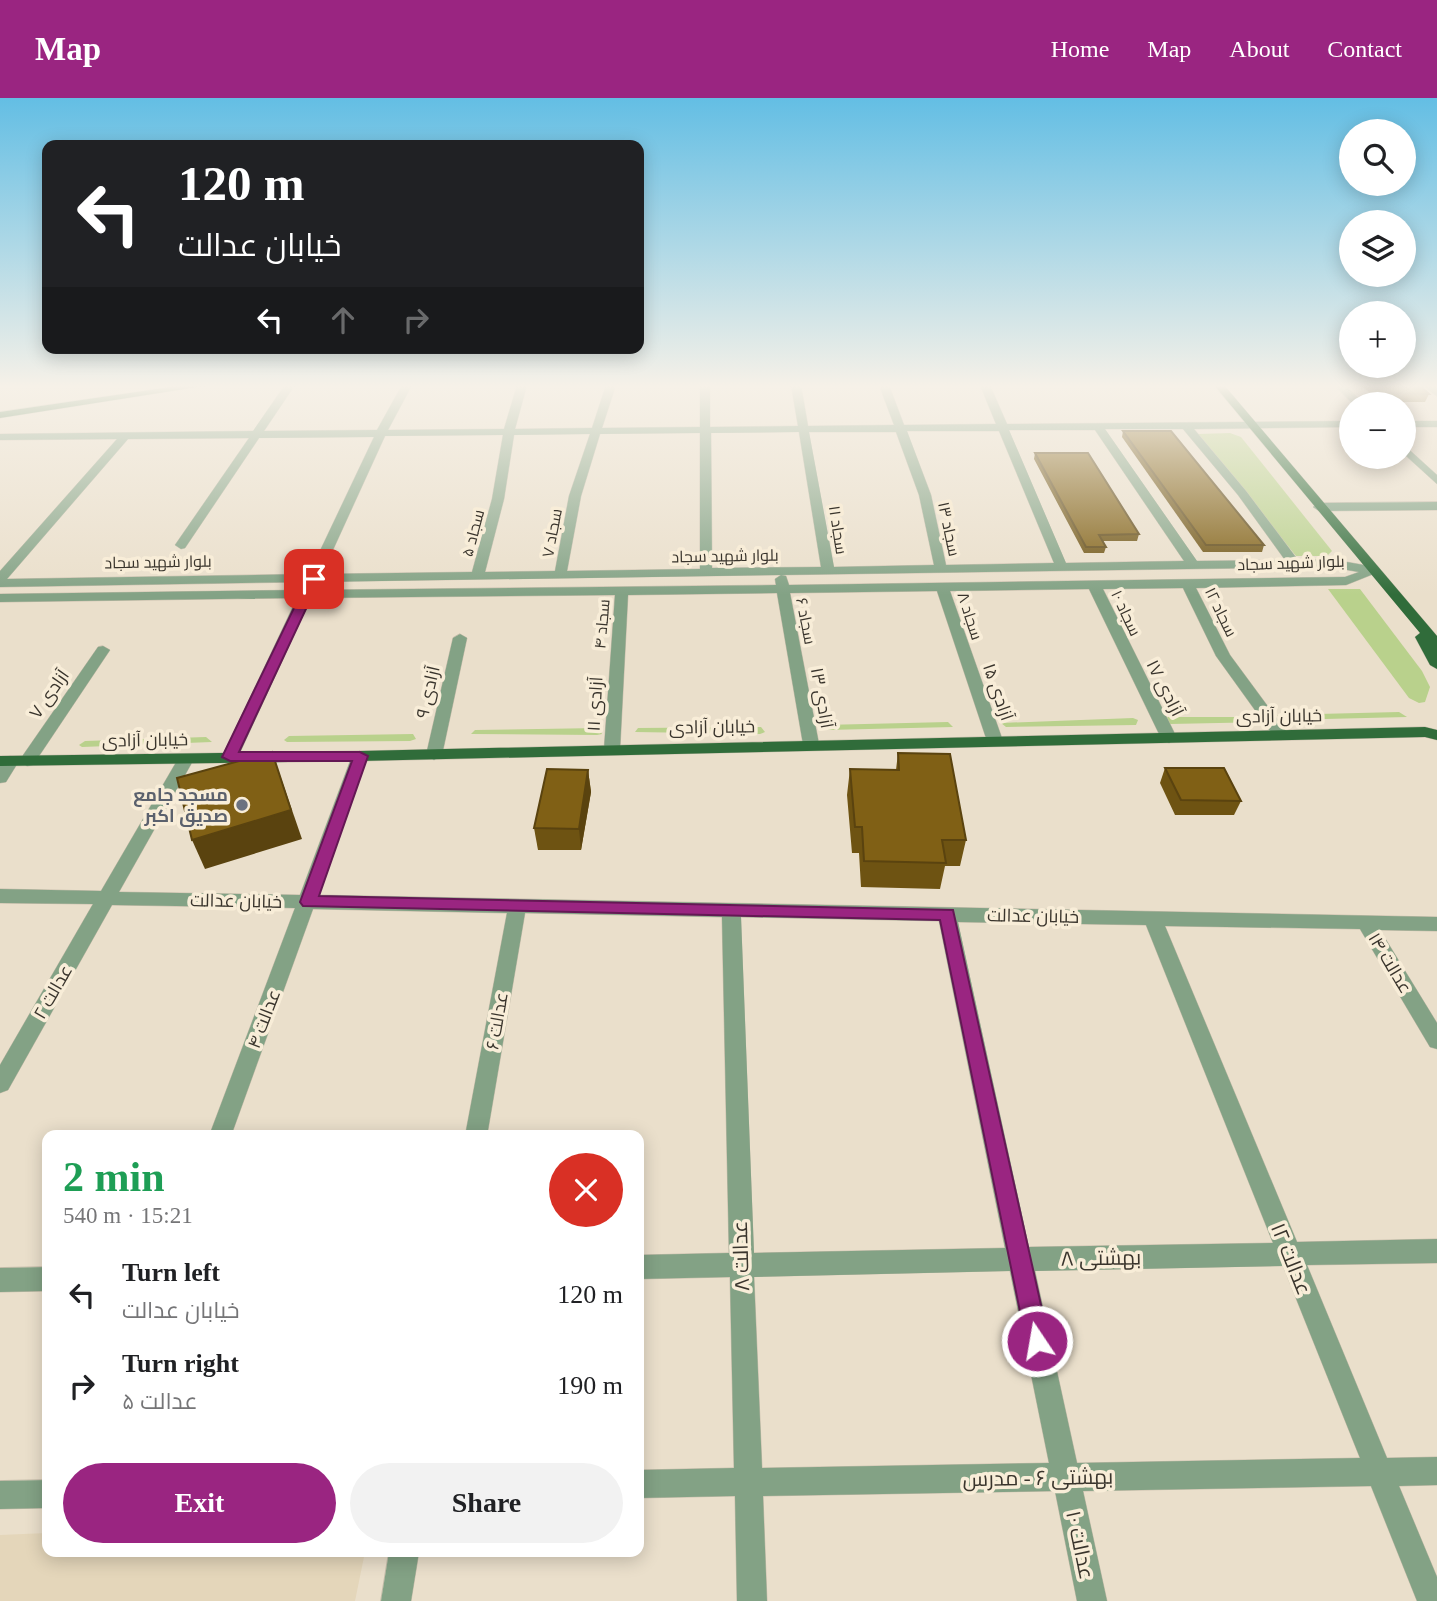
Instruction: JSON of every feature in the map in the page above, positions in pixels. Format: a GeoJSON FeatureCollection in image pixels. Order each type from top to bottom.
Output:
{"type":"FeatureCollection","features":[{"type":"Feature","properties":{"kind":"main road"},"geometry":{"type":"LineString","coordinates":[[1275,455],[1437,645]]}},
{"type":"Feature","properties":{"kind":"main road"},"geometry":{"type":"LineString","coordinates":[[1408,613],[1437,665]]}},
{"type":"Feature","properties":{"kind":"main road","name":"خیابان آزادی"},"geometry":{"type":"LineString","coordinates":[[13,761],[434,755],[811,744],[1433,732]]}},
{"type":"Feature","properties":{"kind":"street"},"geometry":{"type":"LineString","coordinates":[[0,581],[109,455]]}},
{"type":"Feature","properties":{"kind":"street"},"geometry":{"type":"LineString","coordinates":[[181,545],[244,455]]}},
{"type":"Feature","properties":{"kind":"street"},"geometry":{"type":"LineString","coordinates":[[230,757],[371,455]]}},
{"type":"Feature","properties":{"kind":"street","name":"سجاد ۵"},"geometry":{"type":"LineString","coordinates":[[477,576],[498,499],[505,455]]}},
{"type":"Feature","properties":{"kind":"street","name":"سجاد ۷"},"geometry":{"type":"LineString","coordinates":[[560,576],[575,496],[589,455]]}},
{"type":"Feature","properties":{"kind":"street"},"geometry":{"type":"LineString","coordinates":[[706,455],[706,574]]}},
{"type":"Feature","properties":{"kind":"street","name":"سجاد ۱۱"},"geometry":{"type":"LineString","coordinates":[[809,455],[828,571]]}},
{"type":"Feature","properties":{"kind":"street","name":"سجاد ۱۳"},"geometry":{"type":"LineString","coordinates":[[909,455],[925,495],[941,569]]}},
{"type":"Feature","properties":{"kind":"street"},"geometry":{"type":"LineString","coordinates":[[1014,455],[1062,568]]}},
{"type":"Feature","properties":{"kind":"street"},"geometry":{"type":"LineString","coordinates":[[1118,455],[1193,565]]}},
{"type":"Feature","properties":{"kind":"street"},"geometry":{"type":"LineString","coordinates":[[1210,455],[1295,564]]}},
{"type":"Feature","properties":{"kind":"street"},"geometry":{"type":"LineString","coordinates":[[1416,460],[1437,481]]}},
{"type":"Feature","properties":{"kind":"street"},"geometry":{"type":"LineString","coordinates":[[1319,507],[1437,506]]}},
{"type":"Feature","properties":{"kind":"street","name":"بلوار شهید سجاد"},"geometry":{"type":"LineString","coordinates":[[0,581],[560,576],[1330,563],[1375,571]]}},
{"type":"Feature","properties":{"kind":"street","name":"بلوار شهید سجاد"},"geometry":{"type":"LineString","coordinates":[[0,598],[1346,581],[1375,571]]}},
{"type":"Feature","properties":{"kind":"street","name":"سجاد ۶"},"geometry":{"type":"LineString","coordinates":[[780,572],[796,659]]}},
{"type":"Feature","properties":{"kind":"street","name":"سجاد ۱۰"},"geometry":{"type":"LineString","coordinates":[[1094,584],[1127,656]]}},
{"type":"Feature","properties":{"kind":"street","name":"سجاد ۱۲"},"geometry":{"type":"LineString","coordinates":[[1188,584],[1223,656],[1281,735]]}},
{"type":"Feature","properties":{"kind":"street","name":"سجاد ۸"},"geometry":{"type":"LineString","coordinates":[[942,587],[965,656]]}},
{"type":"Feature","properties":{"kind":"street","name":"سجاد ۴"},"geometry":{"type":"LineString","coordinates":[[617,661],[622,590]]}},
{"type":"Feature","properties":{"kind":"street","name":"آزادی ۹"},"geometry":{"type":"LineString","coordinates":[[434,755],[460,638]]}},
{"type":"Feature","properties":{"kind":"street","name":"آزادی ۷"},"geometry":{"type":"LineString","coordinates":[[0,778],[103,650]]}},
{"type":"Feature","properties":{"kind":"street","name":"آزادی ۱۵"},"geometry":{"type":"LineString","coordinates":[[965,656],[995,741]]}},
{"type":"Feature","properties":{"kind":"street","name":"آزادی ۱۷"},"geometry":{"type":"LineString","coordinates":[[1127,656],[1169,738]]}},
{"type":"Feature","properties":{"kind":"street","name":"آزادی ۱۳"},"geometry":{"type":"LineString","coordinates":[[796,659],[811,744]]}},
{"type":"Feature","properties":{"kind":"street","name":"آزادی ۱۱"},"geometry":{"type":"LineString","coordinates":[[612,749],[617,661]]}},
{"type":"Feature","properties":{"kind":"street","name":"عدالت ۴"},"geometry":{"type":"LineString","coordinates":[[222,1130],[309,902],[360,756]]}},
{"type":"Feature","properties":{"kind":"street","name":"عدالت ۲"},"geometry":{"type":"LineString","coordinates":[[0,1084],[186,759]]}},
{"type":"Feature","properties":{"kind":"street","name":"خیابان عدالت"},"geometry":{"type":"LineString","coordinates":[[0,896],[1437,924]]}},
{"type":"Feature","properties":{"kind":"street","name":"عدالت ۶"},"geometry":{"type":"LineString","coordinates":[[477,1130],[517,906]]}},
{"type":"Feature","properties":{"kind":"street","name":"عدالت ۸"},"geometry":{"type":"LineString","coordinates":[[731,910],[752,1601]]}},
{"type":"Feature","properties":{"kind":"street","name":"عدالت ۱۰"},"geometry":{"type":"LineString","coordinates":[[947,914],[1091,1601]]}},
{"type":"Feature","properties":{"kind":"street","name":"عدالت ۱۲"},"geometry":{"type":"LineString","coordinates":[[1152,917],[1432,1601]]}},
{"type":"Feature","properties":{"kind":"street","name":"عدالت ۱۴"},"geometry":{"type":"LineString","coordinates":[[1365,921],[1437,1041]]}},
{"type":"Feature","properties":{"kind":"street","name":"بهشتی ۸"},"geometry":{"type":"LineString","coordinates":[[644,1267],[1437,1251]]}},
{"type":"Feature","properties":{"kind":"street"},"geometry":{"type":"LineString","coordinates":[[0,1280],[42,1279]]}},
{"type":"Feature","properties":{"kind":"street","name":"بهشتی ۶ - مدرس"},"geometry":{"type":"LineString","coordinates":[[644,1485],[1437,1471]]}},
{"type":"Feature","properties":{"kind":"street"},"geometry":{"type":"LineString","coordinates":[[0,1495],[42,1494]]}},
{"type":"Feature","properties":{"kind":"street"},"geometry":{"type":"LineString","coordinates":[[396,1601],[403,1557]]}},
{"type":"Feature","properties":{"kind":"shaded area"},"geometry":{"type":"Polygon","coordinates":[[[42,1533],[42,1557],[364,1557],[355,1601],[0,1601],[0,1535],[42,1533]]]}},
{"type":"Feature","properties":{"kind":"green space"},"geometry":{"type":"Polygon","coordinates":[[[1215,455],[1255,455],[1332,551],[1327,556],[1296,556],[1215,455]]]}},
{"type":"Feature","properties":{"kind":"green space"},"geometry":{"type":"Polygon","coordinates":[[[1328,589],[1360,589],[1422,671],[1430,687],[1425,702],[1419,703],[1409,698],[1328,589]]]}},
{"type":"Feature","properties":{"kind":"green space"},"geometry":{"type":"Polygon","coordinates":[[[1399,712],[1407,717],[1284,720],[1277,715],[1399,712]]]}},
{"type":"Feature","properties":{"kind":"green space"},"geometry":{"type":"Polygon","coordinates":[[[1260,717],[1267,722],[1170,724],[1164,719],[1260,717]]]}},
{"type":"Feature","properties":{"kind":"green space"},"geometry":{"type":"Polygon","coordinates":[[[1133,718],[1138,720],[1136,725],[1006,727],[1001,723],[1133,718]]]}},
{"type":"Feature","properties":{"kind":"green space"},"geometry":{"type":"Polygon","coordinates":[[[948,722],[953,727],[827,730],[823,725],[948,722]]]}},
{"type":"Feature","properties":{"kind":"green space"},"geometry":{"type":"Polygon","coordinates":[[[761,727],[765,732],[760,734],[635,732],[638,728],[761,727]]]}},
{"type":"Feature","properties":{"kind":"green space"},"geometry":{"type":"Polygon","coordinates":[[[599,728],[602,734],[597,735],[471,734],[475,730],[599,728]]]}},
{"type":"Feature","properties":{"kind":"green space"},"geometry":{"type":"Polygon","coordinates":[[[413,734],[416,739],[410,741],[284,740],[289,736],[413,734]]]}},
{"type":"Feature","properties":{"kind":"green space"},"geometry":{"type":"Polygon","coordinates":[[[206,737],[212,742],[79,745],[85,741],[206,737]]]}},
{"type":"Feature","properties":{"kind":"building"},"geometry":{"type":"Polygon","coordinates":[[[1036,455],[1089,455],[1139,534],[1099,535],[1106,547],[1086,547],[1036,455]]]}},
{"type":"Feature","properties":{"kind":"building"},"geometry":{"type":"Polygon","coordinates":[[[1141,455],[1191,455],[1264,545],[1206,545],[1141,455]]]}},
{"type":"Feature","properties":{"kind":"building"},"geometry":{"type":"Polygon","coordinates":[[[272,752],[291,810],[192,840],[177,778],[272,752]]]}},
{"type":"Feature","properties":{"kind":"building"},"geometry":{"type":"Polygon","coordinates":[[[898,753],[950,754],[966,840],[942,840],[946,863],[864,861],[862,827],[855,827],[850,769],[899,770],[898,753]]]}},
{"type":"Feature","properties":{"kind":"building"},"geometry":{"type":"Polygon","coordinates":[[[1165,768],[1224,768],[1241,801],[1181,800],[1165,768]]]}},
{"type":"Feature","properties":{"kind":"building"},"geometry":{"type":"Polygon","coordinates":[[[547,769],[588,770],[579,829],[534,828],[547,769]]]}},
{"type":"Feature","properties":{"kind":"place","name":"مسجد جامع صدیق اکبر"},"geometry":{"type":"Point","coordinates":[242,805]}},
{"type":"Feature","properties":{"kind":"route"},"geometry":{"type":"LineString","coordinates":[[314,579],[230,757],[360,756],[309,902],[947,914],[1037,1341]]}}]}
